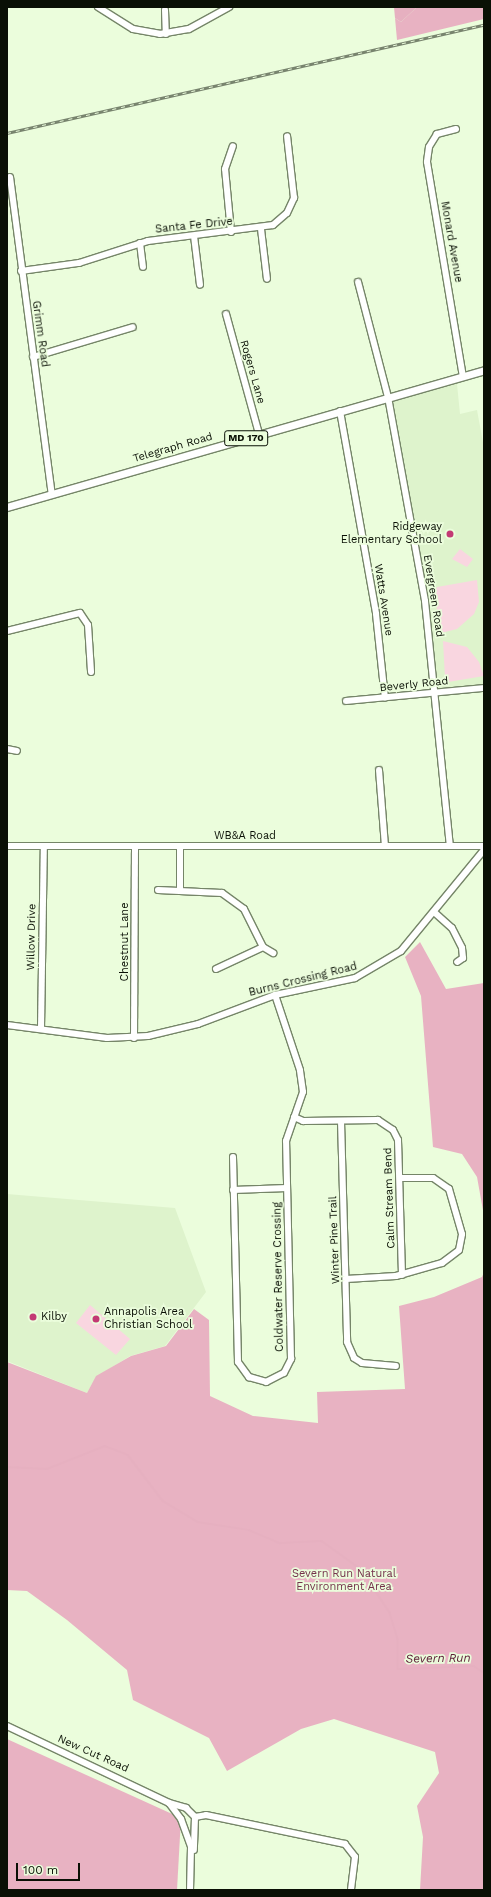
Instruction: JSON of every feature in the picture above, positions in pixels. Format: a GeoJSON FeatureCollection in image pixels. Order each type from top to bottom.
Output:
{"type":"FeatureCollection","features":[{"type":"Feature","properties":{"kind":"main road","name":"Telegraph Road"},"geometry":{"type":"LineString","coordinates":[[7,507],[484,370]]}},
{"type":"Feature","properties":{"kind":"street"},"geometry":{"type":"LineString","coordinates":[[98,7],[133,29],[166,34],[196,27],[229,7]]}},
{"type":"Feature","properties":{"kind":"street"},"geometry":{"type":"LineString","coordinates":[[165,10],[166,34]]}},
{"type":"Feature","properties":{"kind":"street","name":"Monard Avenue"},"geometry":{"type":"LineString","coordinates":[[456,129],[437,134],[429,147],[427,162],[463,376]]}},
{"type":"Feature","properties":{"kind":"street","name":"Santa Fe Drive"},"geometry":{"type":"LineString","coordinates":[[21,271],[79,263],[140,243],[261,229],[281,220],[294,198],[287,136]]}},
{"type":"Feature","properties":{"kind":"street"},"geometry":{"type":"LineString","coordinates":[[232,232],[225,169],[233,146]]}},
{"type":"Feature","properties":{"kind":"street","name":"Grimm Road"},"geometry":{"type":"LineString","coordinates":[[10,177],[21,271],[52,494]]}},
{"type":"Feature","properties":{"kind":"street"},"geometry":{"type":"LineString","coordinates":[[261,229],[267,279]]}},
{"type":"Feature","properties":{"kind":"street"},"geometry":{"type":"LineString","coordinates":[[194,236],[200,285]]}},
{"type":"Feature","properties":{"kind":"street"},"geometry":{"type":"LineString","coordinates":[[140,243],[143,267]]}},
{"type":"Feature","properties":{"kind":"street","name":"Evergreen Road"},"geometry":{"type":"LineString","coordinates":[[358,282],[388,397],[425,601],[450,846]]}},
{"type":"Feature","properties":{"kind":"street","name":"Rogers Lane"},"geometry":{"type":"LineString","coordinates":[[226,314],[259,434]]}},
{"type":"Feature","properties":{"kind":"street"},"geometry":{"type":"LineString","coordinates":[[33,357],[133,327]]}},
{"type":"Feature","properties":{"kind":"street","name":"Watts Avenue"},"geometry":{"type":"LineString","coordinates":[[340,411],[376,614],[385,698]]}},
{"type":"Feature","properties":{"kind":"street"},"geometry":{"type":"LineString","coordinates":[[7,631],[80,613],[88,624],[91,672]]}},
{"type":"Feature","properties":{"kind":"street","name":"Beverly Road"},"geometry":{"type":"LineString","coordinates":[[346,701],[484,688]]}},
{"type":"Feature","properties":{"kind":"street"},"geometry":{"type":"LineString","coordinates":[[7,749],[17,751]]}},
{"type":"Feature","properties":{"kind":"street"},"geometry":{"type":"LineString","coordinates":[[379,770],[385,846]]}},
{"type":"Feature","properties":{"kind":"street","name":"WB&A Road"},"geometry":{"type":"LineString","coordinates":[[7,846],[484,846]]}},
{"type":"Feature","properties":{"kind":"street","name":"Willow Drive"},"geometry":{"type":"LineString","coordinates":[[41,1028],[44,846]]}},
{"type":"Feature","properties":{"kind":"street","name":"Chestnut Lane"},"geometry":{"type":"LineString","coordinates":[[134,1038],[135,846]]}},
{"type":"Feature","properties":{"kind":"street"},"geometry":{"type":"LineString","coordinates":[[180,846],[180,889]]}},
{"type":"Feature","properties":{"kind":"street","name":"Burns Crossing Road"},"geometry":{"type":"LineString","coordinates":[[7,1024],[134,1038],[179,1029],[275,995],[343,982],[370,972],[401,951],[484,850]]}},
{"type":"Feature","properties":{"kind":"street"},"geometry":{"type":"LineString","coordinates":[[158,890],[209,890],[235,901],[254,926],[263,947],[273,953]]}},
{"type":"Feature","properties":{"kind":"street"},"geometry":{"type":"LineString","coordinates":[[434,912],[452,928],[462,948],[463,958],[457,962]]}},
{"type":"Feature","properties":{"kind":"street"},"geometry":{"type":"LineString","coordinates":[[216,969],[263,947]]}},
{"type":"Feature","properties":{"kind":"street","name":"Coldwater Reserve Crossing"},"geometry":{"type":"LineString","coordinates":[[233,1157],[238,1362],[249,1377],[266,1382],[284,1373],[291,1359],[286,1134],[301,1101],[302,1078],[275,995]]}},
{"type":"Feature","properties":{"kind":"street","name":"Calm Stream Bend"},"geometry":{"type":"LineString","coordinates":[[294,1117],[303,1121],[378,1120],[390,1126],[398,1140],[402,1275]]}},
{"type":"Feature","properties":{"kind":"street","name":"Winter Pine Trail"},"geometry":{"type":"LineString","coordinates":[[341,1121],[347,1342],[354,1358],[366,1364],[396,1366]]}},
{"type":"Feature","properties":{"kind":"street"},"geometry":{"type":"LineString","coordinates":[[346,1279],[402,1275],[450,1259],[459,1250],[462,1234],[452,1196],[444,1184],[433,1178],[400,1178]]}},
{"type":"Feature","properties":{"kind":"street"},"geometry":{"type":"LineString","coordinates":[[233,1190],[287,1188]]}},
{"type":"Feature","properties":{"kind":"street","name":"New Cut Road"},"geometry":{"type":"LineString","coordinates":[[7,1726],[169,1803],[186,1808],[194,1817]]}},
{"type":"Feature","properties":{"kind":"street"},"geometry":{"type":"LineString","coordinates":[[169,1803],[184,1825],[192,1854]]}},
{"type":"Feature","properties":{"kind":"street"},"geometry":{"type":"LineString","coordinates":[[190,1890],[194,1817],[206,1815],[345,1844],[355,1857],[351,1890]]}},
{"type":"Feature","properties":{"kind":"shaded area"},"geometry":{"type":"Polygon","coordinates":[[[394,7],[417,7],[401,22],[395,18],[394,7]]]}},
{"type":"Feature","properties":{"kind":"shaded area","name":"Ridgeway Elementary School"},"geometry":{"type":"Polygon","coordinates":[[[457,384],[460,414],[477,410],[484,448],[484,684],[438,688],[431,621],[393,401],[457,384]]]}},
{"type":"Feature","properties":{"kind":"shaded area"},"geometry":{"type":"Polygon","coordinates":[[[460,549],[473,559],[467,567],[452,559],[460,549]]]}},
{"type":"Feature","properties":{"kind":"shaded area"},"geometry":{"type":"Polygon","coordinates":[[[477,580],[479,602],[474,614],[457,629],[441,633],[434,592],[437,587],[477,580]]]}},
{"type":"Feature","properties":{"kind":"shaded area"},"geometry":{"type":"Polygon","coordinates":[[[443,641],[467,647],[479,662],[484,676],[448,682],[445,678],[443,641]]]}},
{"type":"Feature","properties":{"kind":"shaded area","name":"Annapolis Area Christian School"},"geometry":{"type":"Polygon","coordinates":[[[7,1194],[175,1208],[206,1292],[165,1346],[130,1356],[96,1377],[87,1393],[7,1361],[7,1194]]]}},
{"type":"Feature","properties":{"kind":"shaded area"},"geometry":{"type":"Polygon","coordinates":[[[90,1305],[130,1339],[116,1355],[76,1323],[90,1305]]]}},
{"type":"Feature","properties":{"kind":"green space"},"geometry":{"type":"Polygon","coordinates":[[[417,7],[484,7],[484,19],[397,40],[395,18],[401,22],[417,7]]]}},
{"type":"Feature","properties":{"kind":"green space"},"geometry":{"type":"Polygon","coordinates":[[[420,942],[446,989],[484,983],[484,1216],[477,1177],[462,1154],[433,1147],[421,996],[405,957],[420,942]]]}},
{"type":"Feature","properties":{"kind":"green space","name":"Severn Run Natural Environment Area"},"geometry":{"type":"Polygon","coordinates":[[[484,1272],[484,1890],[420,1890],[423,1837],[417,1806],[439,1773],[435,1752],[334,1719],[301,1729],[227,1771],[209,1738],[133,1700],[127,1670],[67,1620],[27,1591],[7,1590],[7,1362],[87,1393],[96,1376],[131,1356],[166,1346],[194,1309],[209,1320],[210,1396],[253,1416],[318,1423],[317,1392],[405,1389],[399,1306],[434,1297],[482,1277],[484,1272]]]}},
{"type":"Feature","properties":{"kind":"green space"},"geometry":{"type":"Polygon","coordinates":[[[7,1739],[181,1818],[177,1890],[7,1890],[7,1739]]]}},
{"type":"Feature","properties":{"kind":"waterway","name":"Severn Run"},"geometry":{"type":"LineString","coordinates":[[7,1467],[47,1469],[105,1446],[128,1455],[163,1501],[198,1522],[249,1530],[280,1543],[322,1541],[362,1570],[390,1613],[398,1639],[398,1669],[474,1666],[484,1673]]}},
{"type":"Feature","properties":{"kind":"railway"},"geometry":{"type":"LineString","coordinates":[[7,133],[484,25]]}},
{"type":"Feature","properties":{"kind":"place","name":"Ridgeway Elementary School"},"geometry":{"type":"Point","coordinates":[450,534]}},
{"type":"Feature","properties":{"kind":"place","name":"Kilby"},"geometry":{"type":"Point","coordinates":[33,1317]}},
{"type":"Feature","properties":{"kind":"place","name":"Annapolis Area Christian School"},"geometry":{"type":"Point","coordinates":[96,1319]}}]}
